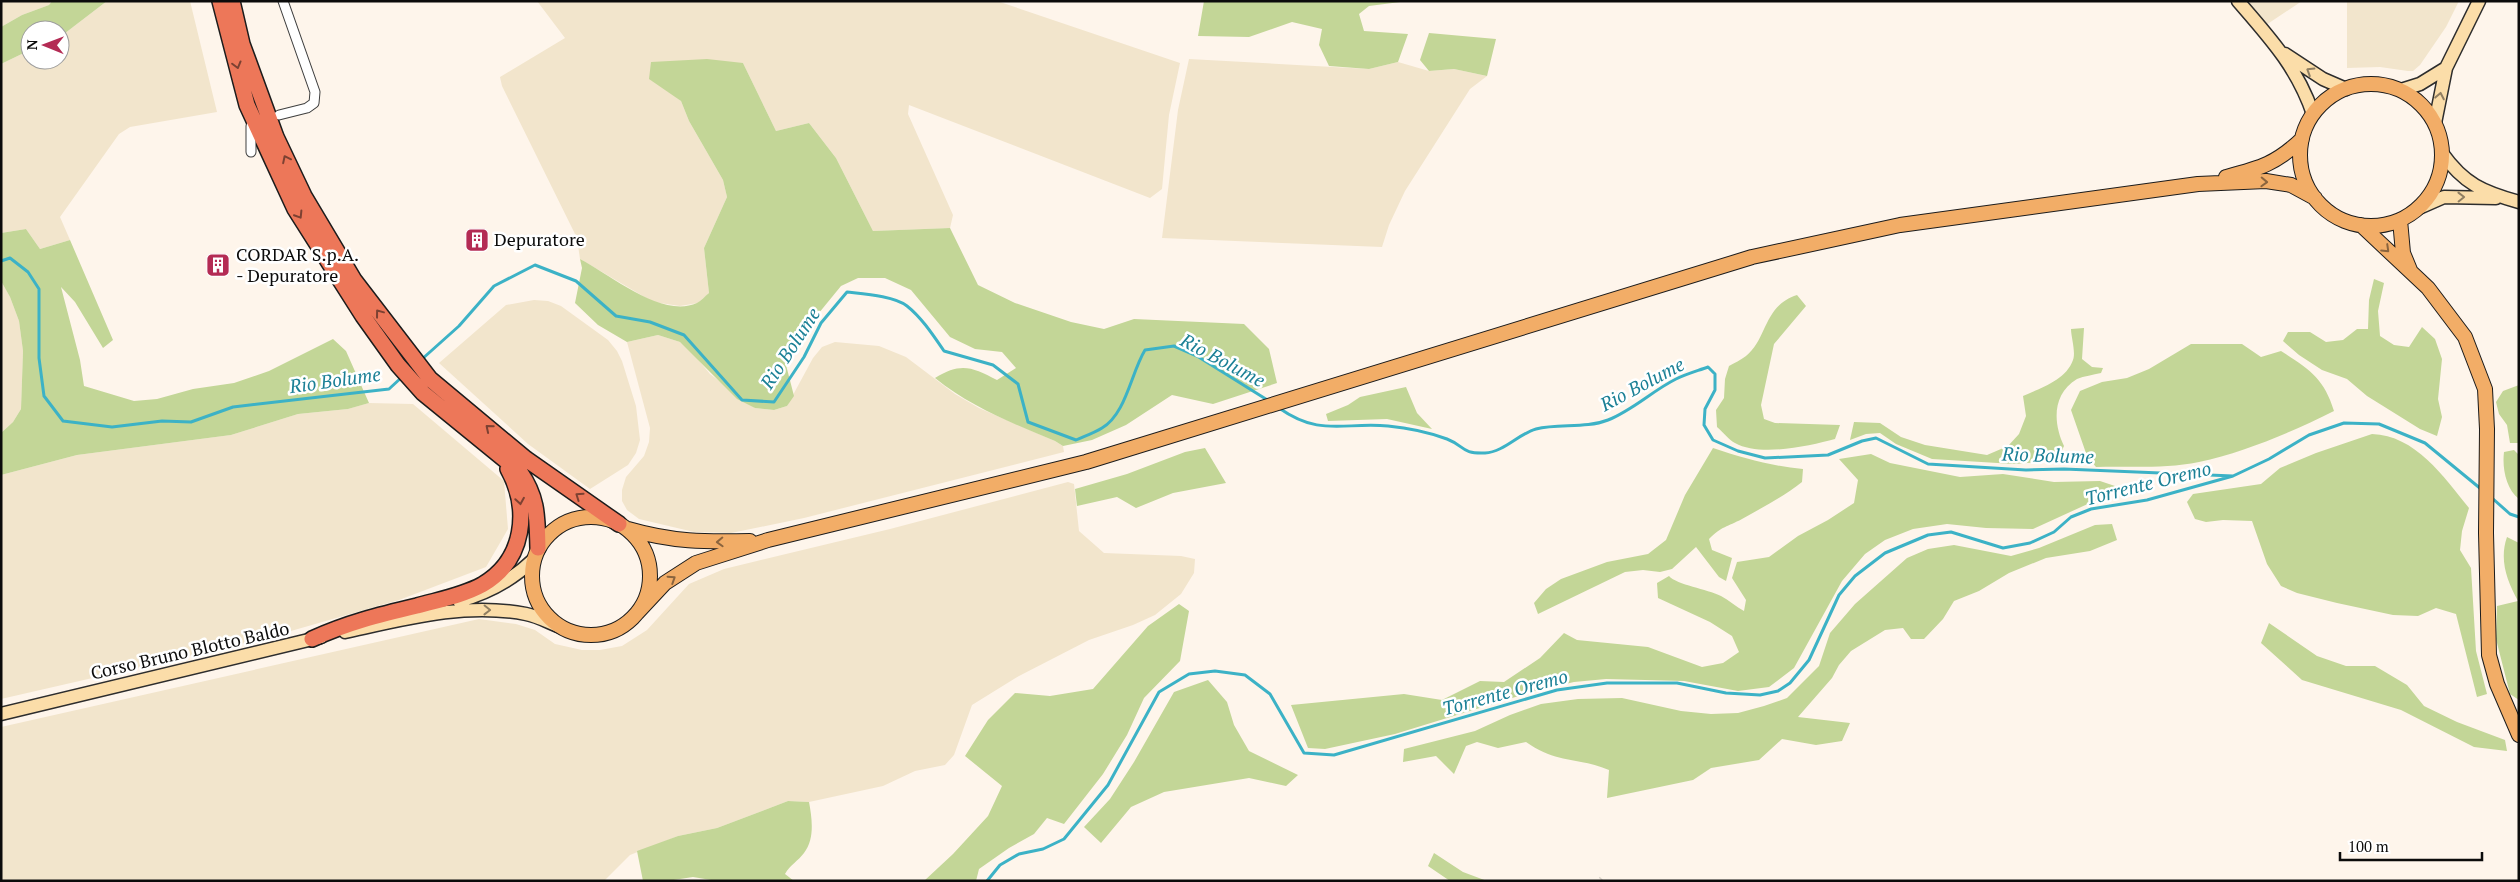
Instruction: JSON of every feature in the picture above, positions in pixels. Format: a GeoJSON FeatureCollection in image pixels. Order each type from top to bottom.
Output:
{"type":"FeatureCollection","features":[{"type":"Feature","properties":{"kind":"highway"},"geometry":{"type":"LineString","coordinates":[[220,1],[248,105],[295,209],[363,316],[398,364],[423,393],[520,472],[529,486],[536,504],[536,554]]}},
{"type":"Feature","properties":{"kind":"highway"},"geometry":{"type":"LineString","coordinates":[[232,1],[242,44],[276,137],[304,196],[354,280],[430,379],[526,459],[623,526]]}},
{"type":"Feature","properties":{"kind":"highway"},"geometry":{"type":"LineString","coordinates":[[312,640],[345,624],[456,596],[482,585],[504,566],[517,540],[522,511],[517,485],[501,456]]}},
{"type":"Feature","properties":{"kind":"main road"},"geometry":{"type":"LineString","coordinates":[[2238,1],[2278,48],[2304,87],[2313,114]]}},
{"type":"Feature","properties":{"kind":"main road"},"geometry":{"type":"LineString","coordinates":[[2435,123],[2446,68],[2479,1]]}},
{"type":"Feature","properties":{"kind":"main road"},"geometry":{"type":"LineString","coordinates":[[2278,48],[2323,79],[2346,88]]}},
{"type":"Feature","properties":{"kind":"main road"},"geometry":{"type":"LineString","coordinates":[[2401,90],[2420,84],[2446,68]]}},
{"type":"Feature","properties":{"kind":"main road"},"geometry":{"type":"LineString","coordinates":[[2198,184],[2261,168],[2284,156],[2302,139],[2313,114],[2328,99],[2346,88],[2364,84],[2383,85],[2401,90],[2421,104],[2435,123],[2442,153],[2440,173],[2432,192],[2419,208]]}},
{"type":"Feature","properties":{"kind":"main road"},"geometry":{"type":"LineString","coordinates":[[2302,139],[2302,167],[2305,180],[2315,198]]}},
{"type":"Feature","properties":{"kind":"main road"},"geometry":{"type":"LineString","coordinates":[[2442,153],[2454,170],[2469,183],[2504,198],[2519,202]]}},
{"type":"Feature","properties":{"kind":"main road"},"geometry":{"type":"LineString","coordinates":[[768,540],[696,543],[658,538],[604,518],[589,516],[574,519],[554,530],[536,554],[531,575],[536,597],[547,616],[558,626],[571,632],[600,635],[621,627],[665,583],[696,563],[768,540],[1068,467],[1752,257],[1900,225],[2198,184],[2266,181],[2291,185],[2315,198],[2336,216],[2361,225],[2381,225],[2400,220],[2419,208],[2444,197],[2504,198]]}},
{"type":"Feature","properties":{"kind":"main road"},"geometry":{"type":"LineString","coordinates":[[2400,220],[2403,253],[2411,274]]}},
{"type":"Feature","properties":{"kind":"main road"},"geometry":{"type":"LineString","coordinates":[[2361,225],[2428,288],[2465,337],[2485,389],[2489,655],[2497,684],[2519,736]]}},
{"type":"Feature","properties":{"kind":"main road"},"geometry":{"type":"LineString","coordinates":[[623,526],[642,547],[649,569],[649,584],[645,599],[637,613]]}},
{"type":"Feature","properties":{"kind":"main road","name":"Corso Bruno Blotto Baldo"},"geometry":{"type":"LineString","coordinates":[[387,623],[484,594],[516,576],[536,554]]}},
{"type":"Feature","properties":{"kind":"main road","name":"Corso Bruno Blotto Baldo"},"geometry":{"type":"LineString","coordinates":[[1,714],[312,640],[443,612],[488,609],[528,614],[558,626]]}},
{"type":"Feature","properties":{"kind":"street"},"geometry":{"type":"LineString","coordinates":[[279,115],[307,108],[314,103],[315,92],[283,1]]}},
{"type":"Feature","properties":{"kind":"street"},"geometry":{"type":"LineString","coordinates":[[251,126],[251,152]]}},
{"type":"Feature","properties":{"kind":"shaded area"},"geometry":{"type":"Polygon","coordinates":[[[1,1],[52,1],[49,5],[22,15],[1,27],[1,1]]]}},
{"type":"Feature","properties":{"kind":"shaded area"},"geometry":{"type":"Polygon","coordinates":[[[107,1],[190,1],[217,112],[130,127],[119,134],[60,217],[70,240],[40,249],[26,229],[1,233],[1,64],[20,55],[20,70],[70,70],[70,29],[107,1]]]}},
{"type":"Feature","properties":{"kind":"shaded area"},"geometry":{"type":"Polygon","coordinates":[[[537,1],[997,1],[1180,63],[1169,115],[1162,189],[1150,198],[909,105],[908,114],[953,215],[950,228],[873,231],[836,158],[809,123],[776,131],[743,63],[675,96],[681,101],[689,121],[723,180],[727,197],[704,248],[709,293],[698,303],[680,306],[653,302],[580,259],[577,238],[502,86],[500,77],[565,38],[537,1]]]}},
{"type":"Feature","properties":{"kind":"shaded area"},"geometry":{"type":"Polygon","coordinates":[[[2245,1],[2302,1],[2266,25],[2245,1]]]}},
{"type":"Feature","properties":{"kind":"shaded area"},"geometry":{"type":"Polygon","coordinates":[[[2347,1],[2459,1],[2446,27],[2420,65],[2413,71],[2408,71],[2380,67],[2347,68],[2347,1]]]}},
{"type":"Feature","properties":{"kind":"shaded area"},"geometry":{"type":"Polygon","coordinates":[[[1189,59],[1369,69],[1398,62],[1429,71],[1454,69],[1487,76],[1470,89],[1405,191],[1389,225],[1382,247],[1162,238],[1178,110],[1189,59]]]}},
{"type":"Feature","properties":{"kind":"shaded area"},"geometry":{"type":"Polygon","coordinates":[[[1,281],[10,297],[19,321],[23,351],[21,409],[13,422],[1,433],[1,281]]]}},
{"type":"Feature","properties":{"kind":"shaded area"},"geometry":{"type":"Polygon","coordinates":[[[534,300],[548,301],[561,306],[608,340],[622,361],[636,406],[640,440],[636,453],[628,465],[590,489],[528,444],[439,363],[506,305],[534,300]]]}},
{"type":"Feature","properties":{"kind":"shaded area"},"geometry":{"type":"Polygon","coordinates":[[[658,335],[680,342],[691,351],[710,374],[755,408],[774,410],[787,406],[813,358],[822,347],[835,342],[879,346],[906,357],[955,394],[979,408],[1055,441],[1063,446],[1064,452],[804,518],[731,533],[694,532],[639,519],[627,510],[622,501],[622,490],[626,477],[644,456],[649,442],[650,428],[627,342],[658,335]]]}},
{"type":"Feature","properties":{"kind":"shaded area"},"geometry":{"type":"Polygon","coordinates":[[[369,403],[413,404],[504,481],[508,529],[486,567],[399,600],[263,639],[1,699],[1,475],[77,455],[231,435],[298,414],[348,409],[369,403]]]}},
{"type":"Feature","properties":{"kind":"shaded area"},"geometry":{"type":"Polygon","coordinates":[[[1068,482],[1074,484],[1079,531],[1104,553],[1181,556],[1195,559],[1194,573],[1181,594],[1155,615],[1133,625],[1089,640],[1019,676],[972,705],[954,755],[945,765],[915,771],[883,786],[809,802],[788,801],[717,828],[678,836],[630,855],[604,881],[1,881],[1,727],[479,619],[516,624],[535,630],[555,644],[582,650],[600,650],[622,646],[647,630],[689,584],[724,569],[890,529],[1068,482]]]}},
{"type":"Feature","properties":{"kind":"green space"},"geometry":{"type":"Polygon","coordinates":[[[52,1],[107,1],[70,29],[70,20],[20,20],[20,55],[1,64],[1,27],[22,15],[49,5],[52,1]]]}},
{"type":"Feature","properties":{"kind":"green space"},"geometry":{"type":"Polygon","coordinates":[[[1204,1],[1408,1],[1369,6],[1359,14],[1364,31],[1408,34],[1398,62],[1369,69],[1329,66],[1319,45],[1322,29],[1292,22],[1249,37],[1198,36],[1204,1]]]}},
{"type":"Feature","properties":{"kind":"green space"},"geometry":{"type":"Polygon","coordinates":[[[1429,33],[1496,39],[1487,76],[1454,69],[1429,71],[1420,60],[1429,33]]]}},
{"type":"Feature","properties":{"kind":"green space"},"geometry":{"type":"Polygon","coordinates":[[[707,59],[743,63],[776,131],[809,123],[836,158],[873,231],[950,228],[978,285],[1015,303],[1071,322],[1104,329],[1134,319],[1244,324],[1269,349],[1277,383],[1213,404],[1172,395],[1126,425],[1092,440],[1063,446],[977,406],[935,378],[952,370],[966,368],[973,369],[997,380],[1016,368],[1002,352],[975,349],[950,337],[911,290],[885,278],[858,278],[841,286],[796,341],[785,361],[794,396],[787,406],[774,410],[755,408],[737,399],[680,342],[658,335],[627,342],[598,325],[575,303],[582,268],[580,259],[637,293],[668,305],[683,306],[697,303],[709,293],[704,248],[727,197],[723,180],[689,121],[681,101],[649,79],[651,62],[707,59]]]}},
{"type":"Feature","properties":{"kind":"green space"},"geometry":{"type":"Polygon","coordinates":[[[26,229],[40,249],[70,240],[113,340],[103,348],[75,302],[61,287],[80,360],[84,386],[134,401],[157,399],[193,389],[234,383],[269,371],[333,339],[346,351],[369,403],[348,409],[298,414],[231,435],[77,455],[1,475],[1,433],[13,422],[21,409],[23,351],[19,321],[10,297],[1,281],[1,233],[26,229]]]}},
{"type":"Feature","properties":{"kind":"green space"},"geometry":{"type":"Polygon","coordinates":[[[2374,279],[2384,283],[2378,311],[2380,336],[2394,345],[2409,347],[2422,327],[2435,339],[2442,359],[2438,399],[2442,417],[2437,436],[2420,429],[2367,396],[2347,379],[2322,370],[2299,355],[2283,341],[2288,332],[2310,332],[2326,342],[2343,340],[2357,329],[2368,329],[2369,300],[2374,279]]]}},
{"type":"Feature","properties":{"kind":"green space"},"geometry":{"type":"Polygon","coordinates":[[[1797,295],[1806,306],[1774,344],[1761,405],[1764,419],[1775,423],[1840,425],[1835,439],[1824,442],[1771,450],[1745,447],[1733,442],[1717,427],[1716,410],[1724,398],[1725,379],[1729,366],[1753,349],[1772,314],[1786,300],[1797,295]]]}},
{"type":"Feature","properties":{"kind":"green space"},"geometry":{"type":"Polygon","coordinates":[[[2084,328],[2082,359],[2092,367],[2103,368],[2101,373],[2077,379],[2069,385],[2059,401],[2057,410],[2058,428],[2064,446],[2057,461],[2014,464],[1932,459],[1896,444],[1880,433],[1866,434],[1850,440],[1854,422],[1880,423],[1901,437],[1925,445],[1987,455],[2008,446],[2019,434],[2026,416],[2023,396],[2045,386],[2065,373],[2074,357],[2071,329],[2084,328]]]}},
{"type":"Feature","properties":{"kind":"green space"},"geometry":{"type":"Polygon","coordinates":[[[2191,344],[2242,344],[2261,357],[2281,351],[2314,375],[2325,390],[2334,411],[2268,441],[2234,453],[2199,462],[2160,466],[2096,467],[2087,456],[2071,410],[2080,391],[2102,382],[2127,378],[2149,369],[2191,344]]]}},
{"type":"Feature","properties":{"kind":"green space"},"geometry":{"type":"Polygon","coordinates":[[[2519,385],[2519,443],[2510,443],[2507,425],[2499,414],[2496,402],[2503,391],[2519,385]]]}},
{"type":"Feature","properties":{"kind":"green space"},"geometry":{"type":"Polygon","coordinates":[[[1406,387],[1417,413],[1432,429],[1387,419],[1328,421],[1326,414],[1348,405],[1360,397],[1406,387]]]}},
{"type":"Feature","properties":{"kind":"green space"},"geometry":{"type":"Polygon","coordinates":[[[2372,434],[2387,436],[2415,450],[2439,471],[2469,508],[2462,531],[2460,550],[2471,568],[2476,651],[2487,694],[2477,697],[2456,614],[2436,608],[2418,616],[2393,615],[2297,593],[2281,586],[2267,564],[2252,521],[2223,520],[2206,522],[2195,519],[2187,502],[2193,494],[2261,484],[2280,468],[2316,453],[2372,434]]]}},
{"type":"Feature","properties":{"kind":"green space"},"geometry":{"type":"Polygon","coordinates":[[[1205,448],[1226,483],[1173,493],[1136,508],[1117,497],[1077,506],[1075,489],[1127,474],[1185,452],[1205,448]]]}},
{"type":"Feature","properties":{"kind":"green space"},"geometry":{"type":"Polygon","coordinates":[[[1713,448],[1757,461],[1803,469],[1802,482],[1765,506],[1721,529],[1709,539],[1712,550],[1732,558],[1726,581],[1719,577],[1696,547],[1672,569],[1660,572],[1643,570],[1625,572],[1538,614],[1534,603],[1546,589],[1561,579],[1607,562],[1648,554],[1666,540],[1685,495],[1713,448]]]}},
{"type":"Feature","properties":{"kind":"green space"},"geometry":{"type":"Polygon","coordinates":[[[2514,450],[2519,455],[2519,499],[2508,484],[2504,465],[2504,452],[2514,450]]]}},
{"type":"Feature","properties":{"kind":"green space"},"geometry":{"type":"Polygon","coordinates":[[[1871,454],[1890,463],[1960,477],[2003,474],[2054,482],[2100,481],[2118,487],[2103,497],[2033,529],[1986,528],[1947,524],[1913,529],[1885,540],[1865,554],[1842,581],[1794,668],[1769,687],[1738,691],[1684,681],[1606,679],[1574,682],[1535,691],[1395,734],[1325,749],[1308,748],[1291,705],[1404,694],[1442,700],[1480,681],[1504,682],[1540,658],[1564,633],[1577,640],[1648,647],[1702,667],[1723,663],[1739,652],[1732,636],[1710,622],[1658,598],[1657,583],[1669,576],[1679,582],[1721,596],[1744,611],[1746,600],[1732,578],[1737,562],[1769,557],[1798,536],[1854,503],[1858,480],[1839,459],[1871,454]]]}},
{"type":"Feature","properties":{"kind":"green space"},"geometry":{"type":"Polygon","coordinates":[[[2112,524],[2117,540],[2090,551],[2046,558],[2009,573],[1979,591],[1954,601],[1943,619],[1924,639],[1911,639],[1903,628],[1885,630],[1851,651],[1839,665],[1832,678],[1798,717],[1850,723],[1842,741],[1816,745],[1782,739],[1759,760],[1711,768],[1693,780],[1607,798],[1609,770],[1548,754],[1526,742],[1498,748],[1477,742],[1466,746],[1454,774],[1436,756],[1403,762],[1404,749],[1475,731],[1510,715],[1541,704],[1578,699],[1622,698],[1681,711],[1711,714],[1738,713],[1764,706],[1787,698],[1819,666],[1830,633],[1855,604],[1907,558],[1928,549],[1954,545],[2011,556],[2039,548],[2095,525],[2112,524]]]}},
{"type":"Feature","properties":{"kind":"green space"},"geometry":{"type":"Polygon","coordinates":[[[2507,537],[2519,543],[2519,700],[2510,694],[2496,639],[2497,606],[2518,601],[2505,570],[2504,554],[2507,537]]]}},
{"type":"Feature","properties":{"kind":"green space"},"geometry":{"type":"Polygon","coordinates":[[[1179,604],[1189,611],[1180,661],[1144,698],[1127,735],[1103,774],[1064,824],[1047,818],[1034,834],[1009,848],[979,869],[976,881],[924,881],[953,854],[988,816],[1002,786],[965,756],[988,720],[1015,693],[1050,696],[1093,689],[1148,626],[1179,604]]]}},
{"type":"Feature","properties":{"kind":"green space"},"geometry":{"type":"Polygon","coordinates":[[[2269,623],[2317,656],[2346,666],[2375,666],[2407,685],[2424,706],[2457,722],[2505,740],[2507,751],[2474,747],[2401,710],[2302,680],[2261,643],[2269,623]]]}},
{"type":"Feature","properties":{"kind":"green space"},"geometry":{"type":"Polygon","coordinates":[[[1208,680],[1227,702],[1234,725],[1249,751],[1298,775],[1286,786],[1249,778],[1164,792],[1131,807],[1101,843],[1084,827],[1110,799],[1134,762],[1174,692],[1208,680]]]}},
{"type":"Feature","properties":{"kind":"green space"},"geometry":{"type":"Polygon","coordinates":[[[788,801],[809,802],[812,821],[810,841],[807,847],[802,856],[785,874],[794,881],[717,881],[693,877],[667,881],[643,881],[637,851],[678,836],[717,828],[788,801]]]}},
{"type":"Feature","properties":{"kind":"green space"},"geometry":{"type":"Polygon","coordinates":[[[1434,853],[1463,872],[1487,881],[1450,881],[1428,866],[1434,853]]]}},
{"type":"Feature","properties":{"kind":"waterway","name":"Rio Bolume"},"geometry":{"type":"LineString","coordinates":[[1,261],[10,258],[28,272],[39,289],[39,358],[44,396],[63,421],[112,427],[162,421],[191,422],[233,407],[389,389],[402,377]]}},
{"type":"Feature","properties":{"kind":"waterway","name":"Rio Bolume"},"geometry":{"type":"LineString","coordinates":[[421,360],[459,326],[494,286],[535,265],[576,281],[616,316],[650,322],[684,335],[742,400],[774,402],[804,357],[821,323],[847,292],[887,298],[907,306],[922,321],[944,351],[993,365],[1018,384],[1028,422],[1076,440],[1102,428],[1117,413],[1145,350],[1174,346],[1197,356],[1269,401]]}},
{"type":"Feature","properties":{"kind":"waterway","name":"Rio Bolume"},"geometry":{"type":"LineString","coordinates":[[1279,408],[1294,417],[1320,425],[1388,426],[1426,432],[1447,439],[1467,451],[1485,453],[1498,450],[1529,431],[1536,429],[1599,423],[1608,420],[1626,411],[1676,379],[1708,367],[1715,374],[1715,390],[1705,409],[1704,425],[1713,440],[1738,451],[1765,458],[1828,455],[1862,441],[1876,438],[1928,464],[2026,470],[2064,469],[2233,476]]}},
{"type":"Feature","properties":{"kind":"waterway","name":"Torrente Oremo"},"geometry":{"type":"LineString","coordinates":[[987,881],[1000,865],[1019,854],[1043,849],[1064,839],[1108,785],[1159,692],[1189,674],[1215,671],[1245,675],[1270,694],[1304,753],[1334,755],[1557,690],[1607,683],[1677,683],[1726,693],[1760,695],[1778,691],[1790,683],[1809,660],[1839,595],[1855,576],[1885,553],[1928,535],[1951,532],[2003,548],[2030,543],[2054,532],[2071,517],[2091,509],[2147,500],[2233,476],[2269,459],[2309,435],[2344,423],[2379,424],[2425,443],[2481,489]]}},
{"type":"Feature","properties":{"kind":"waterway","name":"Torrente Oremo"},"geometry":{"type":"LineString","coordinates":[[2492,498],[2510,514],[2519,517]]}},
{"type":"Feature","properties":{"kind":"place","name":"Depuratore"},"geometry":{"type":"Point","coordinates":[477,240]}},
{"type":"Feature","properties":{"kind":"place","name":"CORDAR S.p.A. - Depuratore"},"geometry":{"type":"Point","coordinates":[218,265]}}]}
